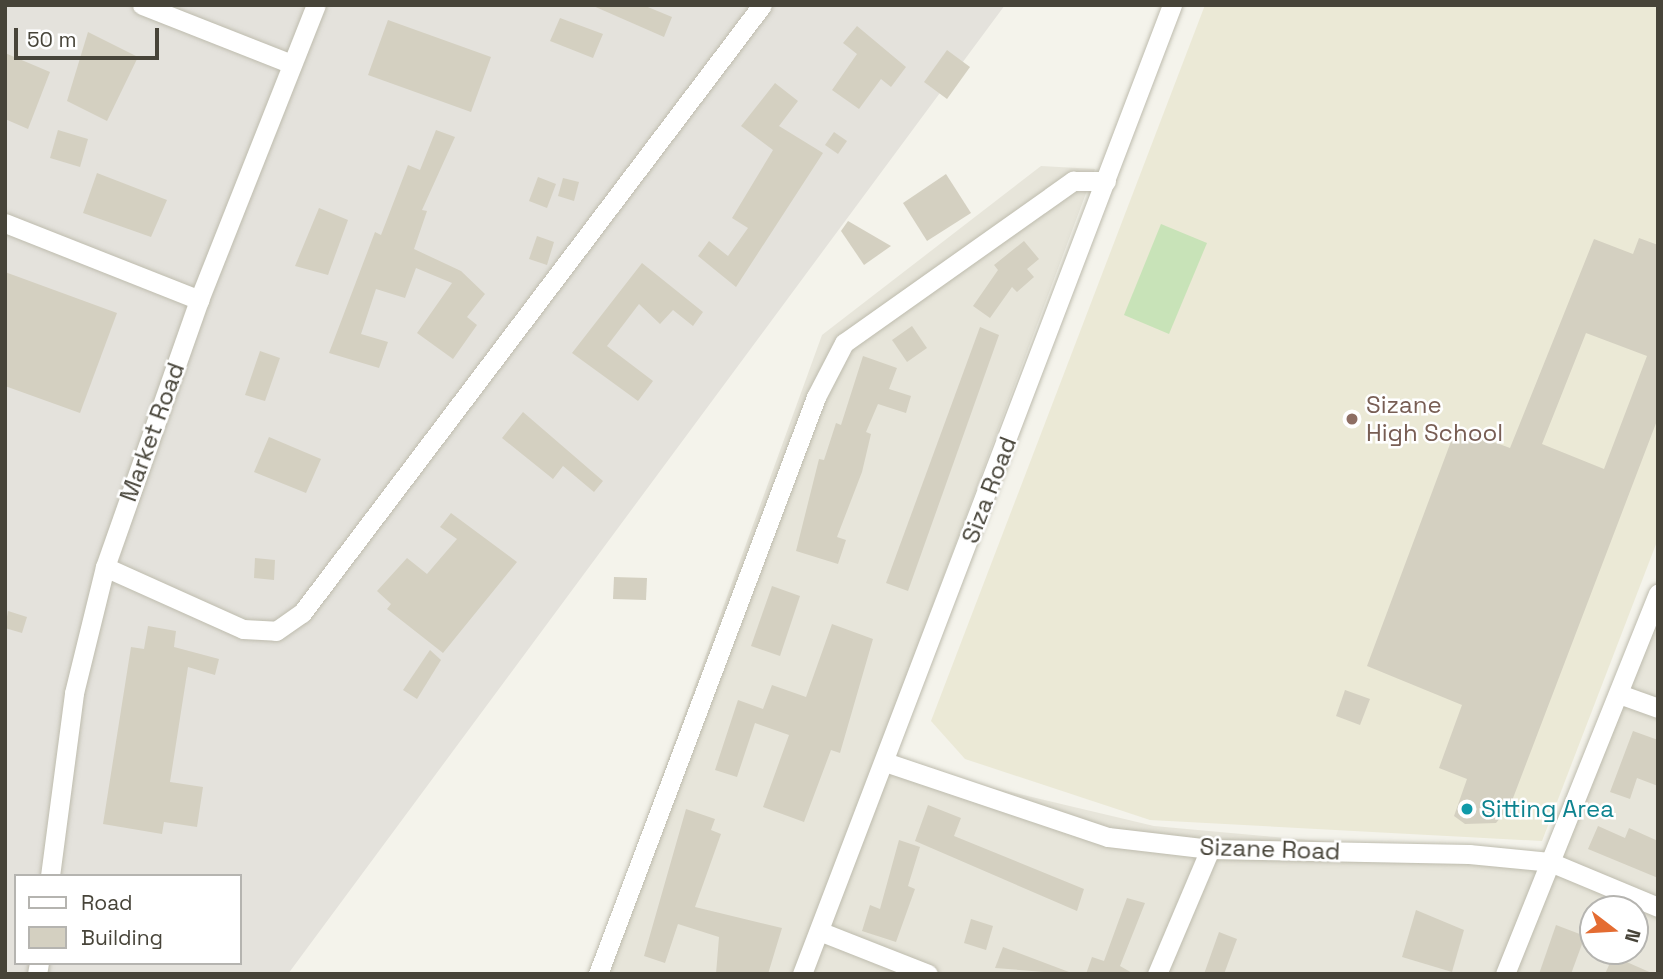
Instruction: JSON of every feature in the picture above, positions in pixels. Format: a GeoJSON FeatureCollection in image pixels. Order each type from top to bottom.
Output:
{"type":"FeatureCollection","features":[{"type":"Feature","properties":{"kind":"street"},"geometry":{"type":"LineString","coordinates":[[142,5],[292,64]]}},
{"type":"Feature","properties":{"kind":"street","name":"Market Road"},"geometry":{"type":"LineString","coordinates":[[50,874],[74,693],[105,567],[199,300],[316,5]]}},
{"type":"Feature","properties":{"kind":"street"},"geometry":{"type":"LineString","coordinates":[[105,567],[243,629],[276,631],[302,613],[762,5]]}},
{"type":"Feature","properties":{"kind":"street","name":"Siza Road"},"geometry":{"type":"LineString","coordinates":[[803,974],[1172,5]]}},
{"type":"Feature","properties":{"kind":"street"},"geometry":{"type":"LineString","coordinates":[[598,974],[816,397],[844,343],[1073,181],[1106,181]]}},
{"type":"Feature","properties":{"kind":"street"},"geometry":{"type":"LineString","coordinates":[[5,223],[199,300]]}},
{"type":"Feature","properties":{"kind":"street"},"geometry":{"type":"LineString","coordinates":[[1505,974],[1658,594]]}},
{"type":"Feature","properties":{"kind":"street"},"geometry":{"type":"LineString","coordinates":[[1619,694],[1658,708]]}},
{"type":"Feature","properties":{"kind":"street","name":"Sizane Road"},"geometry":{"type":"LineString","coordinates":[[885,762],[1079,830],[1210,849],[1469,854],[1550,862],[1658,907]]}},
{"type":"Feature","properties":{"kind":"street"},"geometry":{"type":"LineString","coordinates":[[1157,974],[1210,849]]}},
{"type":"Feature","properties":{"kind":"street"},"geometry":{"type":"LineString","coordinates":[[818,932],[928,974]]}},
{"type":"Feature","properties":{"kind":"shaded area"},"geometry":{"type":"Polygon","coordinates":[[[5,5],[1005,5],[288,974],[5,974],[5,5]]]}},
{"type":"Feature","properties":{"kind":"shaded area","name":"Sizane High School"},"geometry":{"type":"Polygon","coordinates":[[[1205,5],[1658,5],[1658,539],[1542,841],[1150,820],[965,759],[931,721],[1205,5]]]}},
{"type":"Feature","properties":{"kind":"shaded area"},"geometry":{"type":"Polygon","coordinates":[[[1041,166],[1095,169],[892,715],[885,762],[1154,826],[1549,862],[1658,587],[1658,974],[590,974],[822,335],[1041,166]]]}},
{"type":"Feature","properties":{"kind":"green space"},"geometry":{"type":"Polygon","coordinates":[[[1161,224],[1207,243],[1169,334],[1124,315],[1161,224]]]}},
{"type":"Feature","properties":{"kind":"building"},"geometry":{"type":"Polygon","coordinates":[[[591,5],[643,5],[672,17],[664,37],[591,5]]]}},
{"type":"Feature","properties":{"kind":"building"},"geometry":{"type":"Polygon","coordinates":[[[560,18],[603,34],[593,58],[550,41],[560,18]]]}},
{"type":"Feature","properties":{"kind":"building"},"geometry":{"type":"Polygon","coordinates":[[[388,20],[491,57],[471,112],[368,75],[388,20]]]}},
{"type":"Feature","properties":{"kind":"building"},"geometry":{"type":"Polygon","coordinates":[[[857,26],[906,67],[891,87],[881,79],[859,109],[832,90],[857,54],[843,43],[857,26]]]}},
{"type":"Feature","properties":{"kind":"building"},"geometry":{"type":"Polygon","coordinates":[[[88,32],[138,57],[107,121],[67,101],[88,32]]]}},
{"type":"Feature","properties":{"kind":"building"},"geometry":{"type":"Polygon","coordinates":[[[947,50],[970,67],[947,99],[924,82],[947,50]]]}},
{"type":"Feature","properties":{"kind":"building"},"geometry":{"type":"Polygon","coordinates":[[[5,53],[50,72],[28,129],[5,119],[5,53]]]}},
{"type":"Feature","properties":{"kind":"building"},"geometry":{"type":"Polygon","coordinates":[[[775,83],[798,101],[779,126],[823,153],[736,287],[698,256],[709,241],[728,256],[748,228],[732,218],[773,150],[741,126],[775,83]]]}},
{"type":"Feature","properties":{"kind":"building"},"geometry":{"type":"Polygon","coordinates":[[[58,130],[88,139],[80,167],[50,158],[58,130]]]}},
{"type":"Feature","properties":{"kind":"building"},"geometry":{"type":"Polygon","coordinates":[[[436,130],[455,137],[422,210],[427,211],[414,249],[461,271],[485,294],[467,317],[477,325],[453,359],[417,333],[452,283],[416,268],[405,298],[376,289],[361,334],[388,342],[379,368],[329,353],[375,232],[381,235],[408,165],[420,170],[436,130]]]}},
{"type":"Feature","properties":{"kind":"building"},"geometry":{"type":"Polygon","coordinates":[[[834,132],[847,141],[838,154],[825,145],[834,132]]]}},
{"type":"Feature","properties":{"kind":"building"},"geometry":{"type":"Polygon","coordinates":[[[97,173],[167,200],[151,237],[83,213],[97,173]]]}},
{"type":"Feature","properties":{"kind":"building"},"geometry":{"type":"Polygon","coordinates":[[[946,174],[971,213],[927,241],[903,203],[946,174]]]}},
{"type":"Feature","properties":{"kind":"building"},"geometry":{"type":"Polygon","coordinates":[[[538,177],[556,184],[547,208],[529,201],[538,177]]]}},
{"type":"Feature","properties":{"kind":"building"},"geometry":{"type":"Polygon","coordinates":[[[563,178],[579,182],[574,201],[558,196],[563,178]]]}},
{"type":"Feature","properties":{"kind":"building"},"geometry":{"type":"Polygon","coordinates":[[[319,208],[348,220],[328,275],[295,266],[319,208]]]}},
{"type":"Feature","properties":{"kind":"building"},"geometry":{"type":"Polygon","coordinates":[[[848,221],[891,246],[864,265],[841,231],[848,221]]]}},
{"type":"Feature","properties":{"kind":"building"},"geometry":{"type":"Polygon","coordinates":[[[537,236],[554,242],[547,265],[529,259],[537,236]]]}},
{"type":"Feature","properties":{"kind":"building"},"geometry":{"type":"Polygon","coordinates":[[[1639,238],[1658,245],[1658,418],[1510,806],[1496,823],[1465,824],[1454,816],[1467,779],[1439,768],[1462,705],[1367,666],[1456,428],[1510,448],[1594,239],[1633,254],[1639,238]],[[1586,333],[1542,444],[1604,469],[1647,356],[1586,333]]]}},
{"type":"Feature","properties":{"kind":"building"},"geometry":{"type":"Polygon","coordinates":[[[1024,241],[1039,259],[1027,269],[1034,277],[1017,292],[1012,287],[990,318],[973,306],[998,270],[994,265],[1024,241]]]}},
{"type":"Feature","properties":{"kind":"building"},"geometry":{"type":"Polygon","coordinates":[[[642,263],[703,312],[693,326],[673,310],[660,324],[639,304],[607,346],[653,381],[638,401],[572,353],[642,263]]]}},
{"type":"Feature","properties":{"kind":"building"},"geometry":{"type":"Polygon","coordinates":[[[5,272],[117,313],[80,413],[5,386],[5,272]]]}},
{"type":"Feature","properties":{"kind":"building"},"geometry":{"type":"Polygon","coordinates":[[[912,326],[927,348],[907,362],[892,340],[912,326]]]}},
{"type":"Feature","properties":{"kind":"building"},"geometry":{"type":"Polygon","coordinates":[[[980,327],[999,335],[908,591],[886,583],[980,327]]]}},
{"type":"Feature","properties":{"kind":"building"},"geometry":{"type":"Polygon","coordinates":[[[260,351],[280,358],[265,401],[245,395],[260,351]]]}},
{"type":"Feature","properties":{"kind":"building"},"geometry":{"type":"Polygon","coordinates":[[[863,356],[897,368],[889,389],[911,396],[906,413],[878,404],[866,432],[871,434],[862,472],[837,537],[846,540],[838,564],[796,551],[819,459],[824,460],[836,423],[841,425],[863,356]]]}},
{"type":"Feature","properties":{"kind":"building"},"geometry":{"type":"Polygon","coordinates":[[[523,412],[603,481],[594,492],[563,466],[553,479],[502,438],[523,412]]]}},
{"type":"Feature","properties":{"kind":"building"},"geometry":{"type":"Polygon","coordinates":[[[269,437],[321,459],[306,493],[254,472],[269,437]]]}},
{"type":"Feature","properties":{"kind":"building"},"geometry":{"type":"Polygon","coordinates":[[[451,513],[517,562],[443,653],[387,609],[391,604],[377,591],[407,558],[427,574],[457,539],[440,527],[451,513]]]}},
{"type":"Feature","properties":{"kind":"building"},"geometry":{"type":"Polygon","coordinates":[[[255,558],[275,560],[274,580],[254,578],[255,558]]]}},
{"type":"Feature","properties":{"kind":"building"},"geometry":{"type":"Polygon","coordinates":[[[614,577],[647,578],[646,600],[613,599],[614,577]]]}},
{"type":"Feature","properties":{"kind":"building"},"geometry":{"type":"Polygon","coordinates":[[[772,586],[800,596],[780,656],[751,646],[772,586]]]}},
{"type":"Feature","properties":{"kind":"building"},"geometry":{"type":"Polygon","coordinates":[[[8,611],[27,617],[22,633],[5,628],[8,611]]]}},
{"type":"Feature","properties":{"kind":"building"},"geometry":{"type":"Polygon","coordinates":[[[832,624],[873,639],[840,753],[831,750],[804,822],[763,807],[789,735],[755,723],[737,777],[715,770],[738,700],[763,709],[772,685],[806,697],[832,624]]]}},
{"type":"Feature","properties":{"kind":"building"},"geometry":{"type":"Polygon","coordinates":[[[148,626],[176,631],[174,647],[219,659],[215,675],[188,667],[170,782],[203,787],[197,827],[164,822],[162,834],[103,824],[131,647],[144,649],[148,626]]]}},
{"type":"Feature","properties":{"kind":"building"},"geometry":{"type":"Polygon","coordinates":[[[430,650],[441,660],[417,699],[403,690],[430,650]]]}},
{"type":"Feature","properties":{"kind":"building"},"geometry":{"type":"Polygon","coordinates":[[[1345,690],[1370,699],[1360,725],[1336,716],[1345,690]]]}},
{"type":"Feature","properties":{"kind":"building"},"geometry":{"type":"Polygon","coordinates":[[[1633,731],[1658,740],[1658,786],[1637,778],[1630,799],[1610,792],[1633,731]]]}},
{"type":"Feature","properties":{"kind":"building"},"geometry":{"type":"Polygon","coordinates":[[[928,805],[961,818],[954,836],[1084,889],[1077,911],[915,841],[928,805]]]}},
{"type":"Feature","properties":{"kind":"building"},"geometry":{"type":"Polygon","coordinates":[[[686,809],[715,819],[711,830],[721,834],[695,907],[782,928],[768,974],[716,974],[719,937],[678,924],[665,963],[644,956],[686,809]]]}},
{"type":"Feature","properties":{"kind":"building"},"geometry":{"type":"Polygon","coordinates":[[[1598,826],[1625,838],[1629,828],[1658,841],[1658,878],[1588,849],[1598,826]]]}},
{"type":"Feature","properties":{"kind":"building"},"geometry":{"type":"Polygon","coordinates":[[[899,840],[920,847],[908,886],[915,889],[896,942],[862,931],[870,905],[880,909],[899,840]]]}},
{"type":"Feature","properties":{"kind":"building"},"geometry":{"type":"Polygon","coordinates":[[[1127,898],[1145,903],[1120,966],[1134,974],[1086,974],[1092,957],[1104,961],[1127,898]]]}},
{"type":"Feature","properties":{"kind":"building"},"geometry":{"type":"Polygon","coordinates":[[[1416,910],[1464,930],[1452,972],[1402,957],[1416,910]]]}},
{"type":"Feature","properties":{"kind":"building"},"geometry":{"type":"Polygon","coordinates":[[[971,919],[993,926],[986,950],[964,943],[971,919]]]}},
{"type":"Feature","properties":{"kind":"building"},"geometry":{"type":"Polygon","coordinates":[[[1556,925],[1579,934],[1579,952],[1571,974],[1539,974],[1556,925]]]}},
{"type":"Feature","properties":{"kind":"building"},"geometry":{"type":"Polygon","coordinates":[[[1219,932],[1237,939],[1224,974],[1204,974],[1219,932]]]}},
{"type":"Feature","properties":{"kind":"building"},"geometry":{"type":"Polygon","coordinates":[[[1003,947],[1069,972],[1069,974],[995,968],[1003,947]]]}},
{"type":"Feature","properties":{"kind":"building"},"geometry":{"type":"Polygon","coordinates":[[[1609,965],[1634,965],[1654,974],[1605,974],[1609,965]]]}},
{"type":"Feature","properties":{"kind":"place","name":"Sizane High School"},"geometry":{"type":"Point","coordinates":[1352,419]}},
{"type":"Feature","properties":{"kind":"place","name":"Sitting Area"},"geometry":{"type":"Point","coordinates":[1467,809]}}]}
